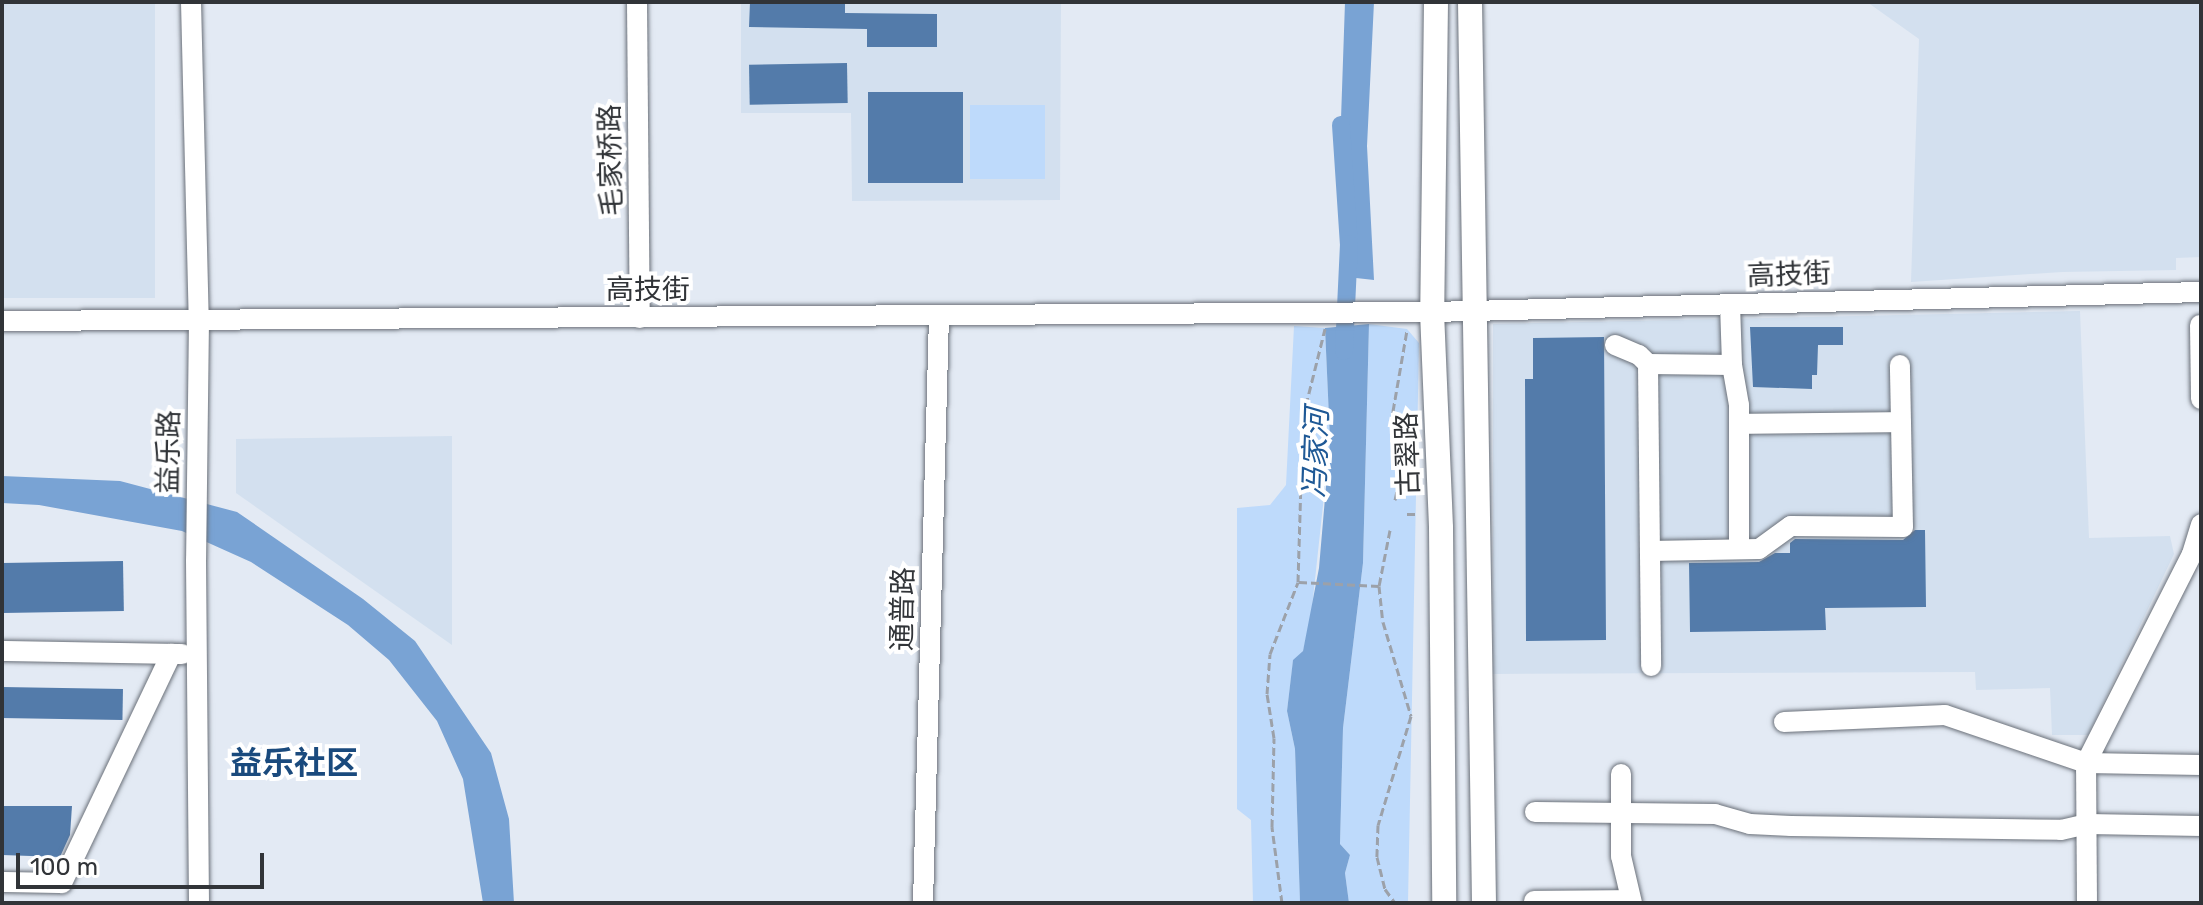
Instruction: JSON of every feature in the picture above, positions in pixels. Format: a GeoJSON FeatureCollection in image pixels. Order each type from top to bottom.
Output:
{"type":"FeatureCollection","features":[{"type":"Feature","properties":{"kind":"main road","name":"古翠路"},"geometry":{"type":"LineString","coordinates":[[1436,2],[1432,312],[1441,528],[1444,903]]}},
{"type":"Feature","properties":{"kind":"main road"},"geometry":{"type":"LineString","coordinates":[[1470,2],[1484,903]]}},
{"type":"Feature","properties":{"kind":"street","name":"益乐路"},"geometry":{"type":"LineString","coordinates":[[191,2],[199,320],[196,469],[199,903]]}},
{"type":"Feature","properties":{"kind":"street","name":"毛家桥路"},"geometry":{"type":"LineString","coordinates":[[637,2],[640,318]]}},
{"type":"Feature","properties":{"kind":"street","name":"高技街"},"geometry":{"type":"LineString","coordinates":[[2,321],[1379,313],[2201,292]]}},
{"type":"Feature","properties":{"kind":"street"},"geometry":{"type":"LineString","coordinates":[[1730,304],[1732,365],[1739,424],[1739,549]]}},
{"type":"Feature","properties":{"kind":"street","name":"通普路"},"geometry":{"type":"LineString","coordinates":[[923,903],[939,316]]}},
{"type":"Feature","properties":{"kind":"street"},"geometry":{"type":"LineString","coordinates":[[2200,325],[2201,399]]}},
{"type":"Feature","properties":{"kind":"street"},"geometry":{"type":"LineString","coordinates":[[1615,345],[1639,355],[1648,364],[1732,365]]}},
{"type":"Feature","properties":{"kind":"street"},"geometry":{"type":"LineString","coordinates":[[1648,364],[1651,666]]}},
{"type":"Feature","properties":{"kind":"street"},"geometry":{"type":"LineString","coordinates":[[1650,551],[1759,549],[1791,526],[1903,527],[1900,365]]}},
{"type":"Feature","properties":{"kind":"street"},"geometry":{"type":"LineString","coordinates":[[1739,424],[1901,422]]}},
{"type":"Feature","properties":{"kind":"street"},"geometry":{"type":"LineString","coordinates":[[2087,903],[2086,763],[2186,566],[2201,524]]}},
{"type":"Feature","properties":{"kind":"street"},"geometry":{"type":"LineString","coordinates":[[2,651],[198,654]]}},
{"type":"Feature","properties":{"kind":"street"},"geometry":{"type":"LineString","coordinates":[[2,882],[62,883],[171,654]]}},
{"type":"Feature","properties":{"kind":"street"},"geometry":{"type":"LineString","coordinates":[[1784,722],[1945,715],[2086,763],[2201,765]]}},
{"type":"Feature","properties":{"kind":"street"},"geometry":{"type":"LineString","coordinates":[[1534,901],[1631,902],[1621,856],[1621,774]]}},
{"type":"Feature","properties":{"kind":"street"},"geometry":{"type":"LineString","coordinates":[[1535,812],[1715,814],[1750,824],[1791,826],[2061,830],[2088,824],[2201,826]]}},
{"type":"Feature","properties":{"kind":"path"},"geometry":{"type":"LineString","coordinates":[[1282,903],[1272,827],[1274,738],[1267,694],[1270,654],[1298,582],[1303,417],[1325,328]]}},
{"type":"Feature","properties":{"kind":"path"},"geometry":{"type":"LineString","coordinates":[[1395,500],[1401,472],[1393,411],[1407,329]]}},
{"type":"Feature","properties":{"kind":"path"},"geometry":{"type":"LineString","coordinates":[[1407,514],[1417,514]]}},
{"type":"Feature","properties":{"kind":"path"},"geometry":{"type":"LineString","coordinates":[[1390,530],[1379,586],[1383,622],[1411,716],[1378,825],[1377,857],[1385,889],[1395,903]]}},
{"type":"Feature","properties":{"kind":"path"},"geometry":{"type":"LineString","coordinates":[[1298,582],[1379,586]]}},
{"type":"Feature","properties":{"kind":"shaded area"},"geometry":{"type":"Polygon","coordinates":[[[2,2],[155,2],[155,298],[2,298],[2,2]]]}},
{"type":"Feature","properties":{"kind":"shaded area"},"geometry":{"type":"Polygon","coordinates":[[[741,2],[1061,2],[1060,200],[852,201],[851,113],[741,113],[741,2]]]}},
{"type":"Feature","properties":{"kind":"shaded area"},"geometry":{"type":"Polygon","coordinates":[[[1345,2],[1374,2],[1367,146],[1374,280],[1347,277],[1349,244],[1340,148],[1345,2]]]}},
{"type":"Feature","properties":{"kind":"shaded area"},"geometry":{"type":"Polygon","coordinates":[[[1867,2],[2201,2],[2201,257],[2176,258],[2176,270],[2062,272],[1911,282],[1919,39],[1867,2]]]}},
{"type":"Feature","properties":{"kind":"shaded area"},"geometry":{"type":"Polygon","coordinates":[[[970,105],[1045,105],[1045,179],[970,179],[970,105]]]}},
{"type":"Feature","properties":{"kind":"shaded area"},"geometry":{"type":"Polygon","coordinates":[[[2080,311],[2089,538],[2170,536],[2174,554],[2088,735],[2052,735],[2050,688],[1976,690],[1975,672],[1493,674],[1493,324],[2080,311]]]}},
{"type":"Feature","properties":{"kind":"shaded area"},"geometry":{"type":"Polygon","coordinates":[[[1369,324],[1407,329],[1419,343],[1408,903],[1349,903],[1345,873],[1350,855],[1340,844],[1343,728],[1363,563],[1369,324]]]}},
{"type":"Feature","properties":{"kind":"shaded area"},"geometry":{"type":"Polygon","coordinates":[[[1369,324],[1363,563],[1343,728],[1340,844],[1350,855],[1345,873],[1349,903],[1300,903],[1295,749],[1287,711],[1293,660],[1303,651],[1319,568],[1330,440],[1325,328],[1369,324]]]}},
{"type":"Feature","properties":{"kind":"shaded area"},"geometry":{"type":"Polygon","coordinates":[[[1294,326],[1325,328],[1330,440],[1311,617],[1303,651],[1293,661],[1287,711],[1295,749],[1300,903],[1253,903],[1251,820],[1237,809],[1237,508],[1270,505],[1286,485],[1294,326]]]}},
{"type":"Feature","properties":{"kind":"shaded area"},"geometry":{"type":"Polygon","coordinates":[[[452,436],[452,645],[236,493],[236,439],[452,436]]]}},
{"type":"Feature","properties":{"kind":"shaded area"},"geometry":{"type":"Polygon","coordinates":[[[2,476],[120,481],[237,512],[363,599],[415,641],[491,753],[509,819],[514,903],[483,903],[463,779],[437,721],[389,660],[348,625],[251,562],[182,531],[39,505],[2,503],[2,476]]]}},
{"type":"Feature","properties":{"kind":"building"},"geometry":{"type":"Polygon","coordinates":[[[750,2],[845,2],[845,13],[937,14],[937,47],[867,47],[867,29],[749,27],[750,2]]]}},
{"type":"Feature","properties":{"kind":"building"},"geometry":{"type":"Polygon","coordinates":[[[847,63],[848,103],[750,105],[749,65],[847,63]]]}},
{"type":"Feature","properties":{"kind":"building"},"geometry":{"type":"Polygon","coordinates":[[[868,92],[963,92],[963,183],[868,183],[868,92]]]}},
{"type":"Feature","properties":{"kind":"building"},"geometry":{"type":"Polygon","coordinates":[[[1750,327],[1843,327],[1843,345],[1818,345],[1817,375],[1812,375],[1812,389],[1753,387],[1750,327]]]}},
{"type":"Feature","properties":{"kind":"building"},"geometry":{"type":"Polygon","coordinates":[[[1604,337],[1606,640],[1526,641],[1525,379],[1533,379],[1533,338],[1604,337]]]}},
{"type":"Feature","properties":{"kind":"building"},"geometry":{"type":"Polygon","coordinates":[[[1915,530],[1925,530],[1926,607],[1825,608],[1826,630],[1690,632],[1689,563],[1759,562],[1775,553],[1790,553],[1790,543],[1795,539],[1903,540],[1915,530]]]}},
{"type":"Feature","properties":{"kind":"building"},"geometry":{"type":"Polygon","coordinates":[[[123,561],[124,611],[3,613],[2,563],[123,561]]]}},
{"type":"Feature","properties":{"kind":"building"},"geometry":{"type":"Polygon","coordinates":[[[2,687],[123,689],[122,720],[2,718],[2,687]]]}},
{"type":"Feature","properties":{"kind":"building"},"geometry":{"type":"Polygon","coordinates":[[[2,806],[72,806],[70,835],[60,857],[2,855],[2,806]]]}},
{"type":"Feature","properties":{"kind":"waterway","name":"冯家河"},"geometry":{"type":"LineString","coordinates":[[1341,125],[1349,244],[1344,351]]}},
{"type":"Feature","properties":{"kind":"district","name":"益乐社区"},"geometry":{"type":"Point","coordinates":[294,763]}}]}
